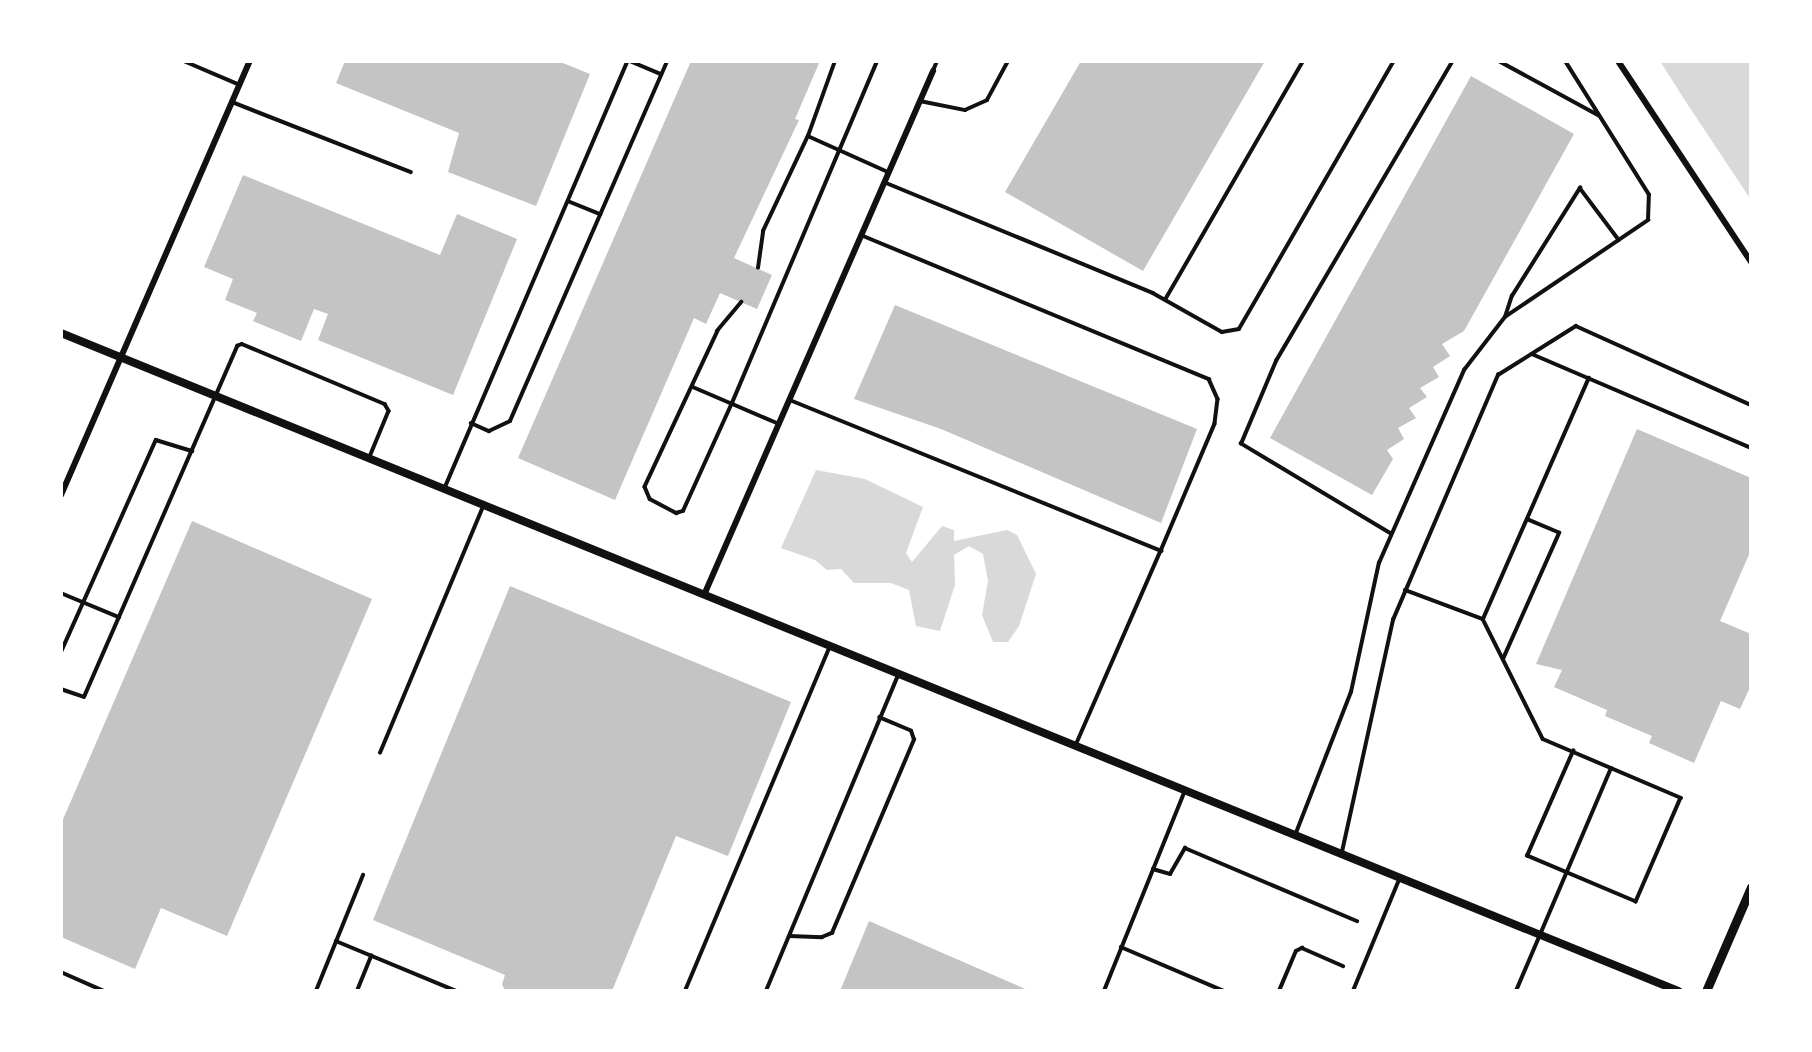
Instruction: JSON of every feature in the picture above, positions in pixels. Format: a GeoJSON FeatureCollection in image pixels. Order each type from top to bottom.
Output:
{"type":"FeatureCollection","features":[{"type":"Feature","properties":{"kind":"main road"},"geometry":{"type":"LineString","coordinates":[[1706,991],[1751,887]]}},
{"type":"Feature","properties":{"kind":"street"},"geometry":{"type":"LineString","coordinates":[[61,495],[250,61]]}},
{"type":"Feature","properties":{"kind":"street"},"geometry":{"type":"LineString","coordinates":[[1618,61],[1751,262]]}},
{"type":"Feature","properties":{"kind":"street"},"geometry":{"type":"LineString","coordinates":[[704,595],[933,71]]}},
{"type":"Feature","properties":{"kind":"street"},"geometry":{"type":"LineString","coordinates":[[61,333],[1678,991]]}},
{"type":"Feature","properties":{"kind":"lane"},"geometry":{"type":"LineString","coordinates":[[184,61],[240,85]]}},
{"type":"Feature","properties":{"kind":"lane"},"geometry":{"type":"LineString","coordinates":[[445,489],[471,423],[629,61],[661,74]]}},
{"type":"Feature","properties":{"kind":"lane"},"geometry":{"type":"LineString","coordinates":[[471,423],[489,431],[510,421],[667,61]]}},
{"type":"Feature","properties":{"kind":"lane"},"geometry":{"type":"LineString","coordinates":[[758,268],[763,231],[808,136],[835,61]]}},
{"type":"Feature","properties":{"kind":"lane"},"geometry":{"type":"LineString","coordinates":[[742,302],[718,331],[693,387],[687,391],[645,487],[650,499],[676,513],[683,511],[732,402],[877,61]]}},
{"type":"Feature","properties":{"kind":"lane"},"geometry":{"type":"LineString","coordinates":[[933,71],[937,61]]}},
{"type":"Feature","properties":{"kind":"lane"},"geometry":{"type":"LineString","coordinates":[[920,101],[965,110],[987,100],[1008,61]]}},
{"type":"Feature","properties":{"kind":"lane"},"geometry":{"type":"LineString","coordinates":[[1165,300],[1303,61]]}},
{"type":"Feature","properties":{"kind":"lane"},"geometry":{"type":"LineString","coordinates":[[884,182],[1165,300],[1222,332],[1239,329],[1394,61]]}},
{"type":"Feature","properties":{"kind":"lane"},"geometry":{"type":"LineString","coordinates":[[1391,534],[1241,444],[1276,361],[1453,61]]}},
{"type":"Feature","properties":{"kind":"lane"},"geometry":{"type":"LineString","coordinates":[[1499,61],[1599,115]]}},
{"type":"Feature","properties":{"kind":"lane"},"geometry":{"type":"LineString","coordinates":[[1295,835],[1351,692],[1379,562],[1464,370],[1505,317],[1648,220],[1649,195],[1565,61]]}},
{"type":"Feature","properties":{"kind":"lane"},"geometry":{"type":"LineString","coordinates":[[232,102],[411,172]]}},
{"type":"Feature","properties":{"kind":"lane"},"geometry":{"type":"LineString","coordinates":[[808,136],[888,172]]}},
{"type":"Feature","properties":{"kind":"lane"},"geometry":{"type":"LineString","coordinates":[[1505,317],[1512,296],[1580,188],[1619,240]]}},
{"type":"Feature","properties":{"kind":"lane"},"geometry":{"type":"LineString","coordinates":[[568,201],[600,214]]}},
{"type":"Feature","properties":{"kind":"lane"},"geometry":{"type":"LineString","coordinates":[[861,235],[1209,379],[1218,399],[1215,424],[1076,747]]}},
{"type":"Feature","properties":{"kind":"lane"},"geometry":{"type":"LineString","coordinates":[[1341,854],[1393,620],[1498,375],[1576,326],[1751,405]]}},
{"type":"Feature","properties":{"kind":"lane"},"geometry":{"type":"LineString","coordinates":[[61,688],[84,697],[237,346],[243,344],[385,404],[389,411],[370,458]]}},
{"type":"Feature","properties":{"kind":"lane"},"geometry":{"type":"LineString","coordinates":[[1532,354],[1751,448]]}},
{"type":"Feature","properties":{"kind":"lane"},"geometry":{"type":"LineString","coordinates":[[1483,619],[1589,378]]}},
{"type":"Feature","properties":{"kind":"lane"},"geometry":{"type":"LineString","coordinates":[[693,387],[779,424]]}},
{"type":"Feature","properties":{"kind":"lane"},"geometry":{"type":"LineString","coordinates":[[790,400],[1161,551]]}},
{"type":"Feature","properties":{"kind":"lane"},"geometry":{"type":"LineString","coordinates":[[61,652],[156,440],[192,451]]}},
{"type":"Feature","properties":{"kind":"lane"},"geometry":{"type":"LineString","coordinates":[[380,753],[484,505]]}},
{"type":"Feature","properties":{"kind":"lane"},"geometry":{"type":"LineString","coordinates":[[1503,659],[1559,533],[1528,520]]}},
{"type":"Feature","properties":{"kind":"lane"},"geometry":{"type":"LineString","coordinates":[[1405,590],[1483,619],[1544,738],[1681,798],[1636,902],[1527,856],[1573,751]]}},
{"type":"Feature","properties":{"kind":"lane"},"geometry":{"type":"LineString","coordinates":[[61,593],[119,617]]}},
{"type":"Feature","properties":{"kind":"lane"},"geometry":{"type":"LineString","coordinates":[[685,991],[830,646]]}},
{"type":"Feature","properties":{"kind":"lane"},"geometry":{"type":"LineString","coordinates":[[766,991],[899,674]]}},
{"type":"Feature","properties":{"kind":"lane"},"geometry":{"type":"LineString","coordinates":[[789,936],[822,937],[832,933],[914,740],[911,731],[880,718]]}},
{"type":"Feature","properties":{"kind":"lane"},"geometry":{"type":"LineString","coordinates":[[1516,991],[1611,768]]}},
{"type":"Feature","properties":{"kind":"lane"},"geometry":{"type":"LineString","coordinates":[[1104,991],[1185,791]]}},
{"type":"Feature","properties":{"kind":"lane"},"geometry":{"type":"LineString","coordinates":[[1153,869],[1170,874],[1185,848],[1357,922]]}},
{"type":"Feature","properties":{"kind":"lane"},"geometry":{"type":"LineString","coordinates":[[316,991],[363,876]]}},
{"type":"Feature","properties":{"kind":"lane"},"geometry":{"type":"LineString","coordinates":[[1353,991],[1400,878]]}},
{"type":"Feature","properties":{"kind":"lane"},"geometry":{"type":"LineString","coordinates":[[336,942],[457,991]]}},
{"type":"Feature","properties":{"kind":"lane"},"geometry":{"type":"LineString","coordinates":[[1121,947],[1224,991]]}},
{"type":"Feature","properties":{"kind":"lane"},"geometry":{"type":"LineString","coordinates":[[1280,990],[1296,951],[1302,948],[1343,965]]}},
{"type":"Feature","properties":{"kind":"lane"},"geometry":{"type":"LineString","coordinates":[[357,991],[371,956]]}},
{"type":"Feature","properties":{"kind":"lane"},"geometry":{"type":"LineString","coordinates":[[61,972],[104,991]]}},
{"type":"Feature","properties":{"kind":"shaded area"},"geometry":{"type":"Polygon","coordinates":[[[1660,61],[1751,61],[1751,200],[1684,99],[1660,61]]]}},
{"type":"Feature","properties":{"kind":"shaded area"},"geometry":{"type":"Polygon","coordinates":[[[816,470],[865,479],[923,507],[906,553],[912,562],[942,526],[954,530],[954,541],[1007,530],[1017,535],[1036,574],[1019,626],[1008,642],[993,642],[982,615],[988,581],[983,554],[969,546],[954,555],[955,585],[940,631],[916,626],[909,590],[891,583],[854,583],[841,569],[827,570],[815,560],[781,548],[816,470]]]}},
{"type":"Feature","properties":{"kind":"building"},"geometry":{"type":"Polygon","coordinates":[[[345,61],[558,61],[590,74],[536,206],[448,172],[459,133],[336,83],[345,61]]]}},
{"type":"Feature","properties":{"kind":"building"},"geometry":{"type":"Polygon","coordinates":[[[691,61],[820,61],[795,119],[799,120],[734,258],[772,275],[757,309],[720,293],[706,324],[694,318],[615,500],[518,458],[691,61]]]}},
{"type":"Feature","properties":{"kind":"building"},"geometry":{"type":"Polygon","coordinates":[[[1081,61],[1265,61],[1143,271],[1005,192],[1081,61]]]}},
{"type":"Feature","properties":{"kind":"building"},"geometry":{"type":"Polygon","coordinates":[[[1471,76],[1574,134],[1464,331],[1442,344],[1450,356],[1433,367],[1439,377],[1420,388],[1427,397],[1409,408],[1416,418],[1398,428],[1404,439],[1387,450],[1393,459],[1372,495],[1270,438],[1471,76]]]}},
{"type":"Feature","properties":{"kind":"building"},"geometry":{"type":"Polygon","coordinates":[[[243,175],[440,255],[457,214],[517,239],[453,395],[318,340],[328,314],[314,309],[301,341],[253,321],[257,313],[225,300],[233,279],[204,267],[243,175]]]}},
{"type":"Feature","properties":{"kind":"building"},"geometry":{"type":"Polygon","coordinates":[[[895,305],[1197,429],[1161,523],[941,429],[854,399],[895,305]]]}},
{"type":"Feature","properties":{"kind":"building"},"geometry":{"type":"Polygon","coordinates":[[[1637,429],[1751,478],[1751,550],[1720,621],[1751,634],[1751,685],[1740,709],[1721,701],[1694,763],[1649,743],[1652,736],[1605,716],[1607,710],[1554,687],[1562,670],[1536,664],[1637,429]]]}},
{"type":"Feature","properties":{"kind":"building"},"geometry":{"type":"Polygon","coordinates":[[[192,521],[372,599],[227,936],[161,908],[135,969],[61,937],[61,824],[192,521]]]}},
{"type":"Feature","properties":{"kind":"building"},"geometry":{"type":"Polygon","coordinates":[[[510,586],[791,702],[728,856],[676,836],[612,991],[505,991],[502,984],[505,975],[373,920],[510,586]]]}},
{"type":"Feature","properties":{"kind":"building"},"geometry":{"type":"Polygon","coordinates":[[[869,921],[1030,991],[840,991],[869,921]]]}}]}
